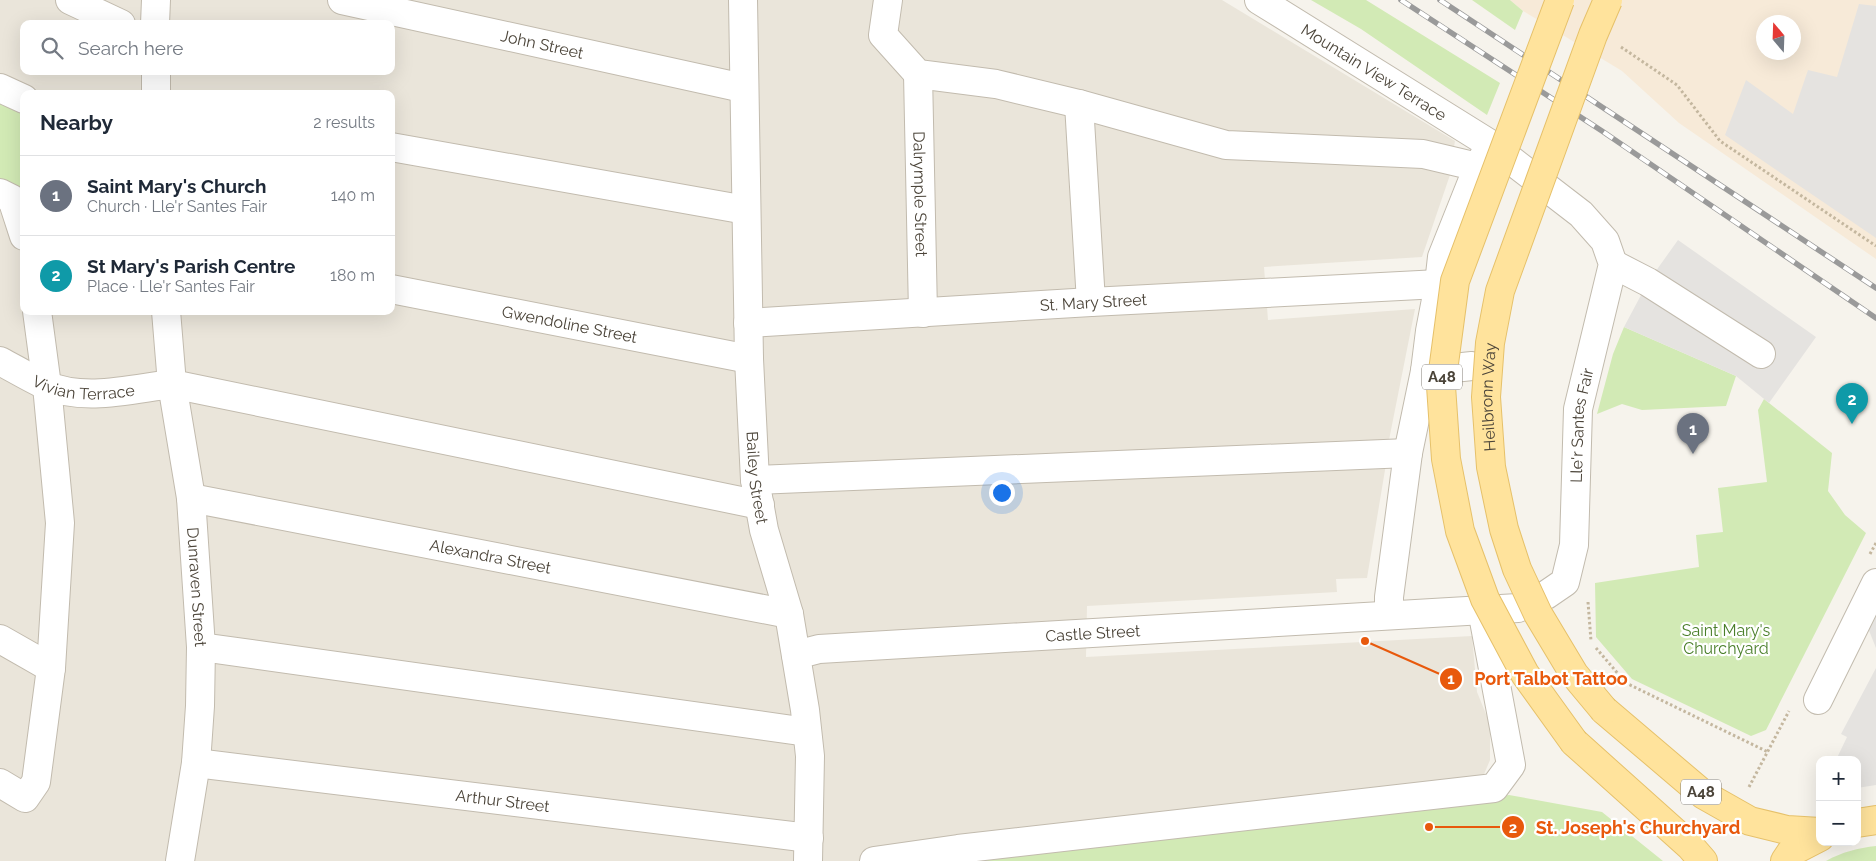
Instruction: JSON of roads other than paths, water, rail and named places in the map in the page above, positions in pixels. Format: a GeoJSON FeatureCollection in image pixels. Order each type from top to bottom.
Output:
{"type":"FeatureCollection","features":[{"type":"Feature","properties":{"kind":"main road","name":"A48"},"geometry":{"type":"LineString","coordinates":[[1560,0],[1455,281],[1441,386],[1446,459],[1460,531],[1485,599],[1525,674],[1574,742],[1690,846],[1703,861]]}},
{"type":"Feature","properties":{"kind":"main road","name":"Heilbronn Way"},"geometry":{"type":"LineString","coordinates":[[1608,0],[1593,35],[1500,290],[1490,343],[1486,397],[1491,467],[1504,529],[1517,569],[1538,614],[1574,674],[1604,710],[1704,795],[1750,821],[1787,830],[1816,832]]}},
{"type":"Feature","properties":{"kind":"main road"},"geometry":{"type":"LineString","coordinates":[[1785,861],[1791,852],[1816,838]]}},
{"type":"Feature","properties":{"kind":"street"},"geometry":{"type":"LineString","coordinates":[[70,0],[112,20]]}},
{"type":"Feature","properties":{"kind":"street"},"geometry":{"type":"LineString","coordinates":[[155,20],[156,0]]}},
{"type":"Feature","properties":{"kind":"street","name":"John Street"},"geometry":{"type":"LineString","coordinates":[[342,0],[743,88]]}},
{"type":"Feature","properties":{"kind":"street","name":"Bailey Street"},"geometry":{"type":"LineString","coordinates":[[742,0],[749,359],[758,493],[764,530],[789,614],[796,655],[810,756],[809,849]]}},
{"type":"Feature","properties":{"kind":"street"},"geometry":{"type":"LineString","coordinates":[[888,0],[883,35],[918,74],[996,84],[1079,104],[1226,145],[1484,155],[1580,214],[1605,241],[1613,264],[1648,282],[1761,354]]}},
{"type":"Feature","properties":{"kind":"street","name":"Mountain View Terrace"},"geometry":{"type":"LineString","coordinates":[[1259,0],[1484,155]]}},
{"type":"Feature","properties":{"kind":"street","name":"Dalrymple Street"},"geometry":{"type":"LineString","coordinates":[[918,74],[923,313]]}},
{"type":"Feature","properties":{"kind":"street"},"geometry":{"type":"LineString","coordinates":[[0,88],[20,98]]}},
{"type":"Feature","properties":{"kind":"street"},"geometry":{"type":"LineString","coordinates":[[1079,104],[1091,302]]}},
{"type":"Feature","properties":{"kind":"street"},"geometry":{"type":"LineString","coordinates":[[395,148],[746,210]]}},
{"type":"Feature","properties":{"kind":"street"},"geometry":{"type":"LineString","coordinates":[[874,861],[958,849],[1494,788],[1511,765],[1482,610],[1389,614],[1389,597],[1408,453],[1425,371],[1442,256],[1484,155]]}},
{"type":"Feature","properties":{"kind":"street"},"geometry":{"type":"LineString","coordinates":[[0,193],[12,199],[20,224]]}},
{"type":"Feature","properties":{"kind":"street","name":"Lle'r Santes Fair"},"geometry":{"type":"LineString","coordinates":[[1482,610],[1518,608],[1546,595],[1565,582],[1574,546],[1578,409],[1613,264]]}},
{"type":"Feature","properties":{"kind":"street","name":"St. Mary Street"},"geometry":{"type":"LineString","coordinates":[[748,324],[1091,302],[1439,284]]}},
{"type":"Feature","properties":{"kind":"street","name":"Gwendoline Street"},"geometry":{"type":"LineString","coordinates":[[395,289],[749,359]]}},
{"type":"Feature","properties":{"kind":"street"},"geometry":{"type":"LineString","coordinates":[[0,783],[26,798],[36,782],[51,668],[60,523],[37,315]]}},
{"type":"Feature","properties":{"kind":"street","name":"Dunraven Street"},"geometry":{"type":"LineString","coordinates":[[166,315],[172,384],[191,498],[202,647],[196,764],[180,861]]}},
{"type":"Feature","properties":{"kind":"street","name":"Vivian Terrace"},"geometry":{"type":"LineString","coordinates":[[0,361],[46,386],[75,393],[100,394],[172,384],[758,493],[1408,453]]}},
{"type":"Feature","properties":{"kind":"street"},"geometry":{"type":"LineString","coordinates":[[1425,371],[1472,366]]}},
{"type":"Feature","properties":{"kind":"street","name":"Alexandra Street"},"geometry":{"type":"LineString","coordinates":[[191,498],[789,614]]}},
{"type":"Feature","properties":{"kind":"street"},"geometry":{"type":"LineString","coordinates":[[1818,700],[1876,583]]}},
{"type":"Feature","properties":{"kind":"street","name":"Castle Street"},"geometry":{"type":"LineString","coordinates":[[796,655],[819,649],[1389,614]]}},
{"type":"Feature","properties":{"kind":"street"},"geometry":{"type":"LineString","coordinates":[[0,639],[51,668]]}},
{"type":"Feature","properties":{"kind":"street"},"geometry":{"type":"LineString","coordinates":[[202,647],[807,732]]}},
{"type":"Feature","properties":{"kind":"street","name":"Arthur Street"},"geometry":{"type":"LineString","coordinates":[[196,764],[809,849]]}},
{"type":"Feature","properties":{"kind":"railway"},"geometry":{"type":"LineString","coordinates":[[1401,0],[1602,131],[1876,318]]}},
{"type":"Feature","properties":{"kind":"railway"},"geometry":{"type":"LineString","coordinates":[[1440,0],[1876,288]]}},
{"type":"Feature","properties":{"kind":"place","name":"St Mary's Parish Centre"},"geometry":{"type":"Point","coordinates":[1852,424]}},
{"type":"Feature","properties":{"kind":"place","name":"Saint Mary's Church"},"geometry":{"type":"Point","coordinates":[1693,454]}},
{"type":"Feature","properties":{"kind":"place","name":"Port Talbot Tattoo"},"geometry":{"type":"Point","coordinates":[1365,641]}},
{"type":"Feature","properties":{"kind":"place","name":"St. Joseph's Churchyard"},"geometry":{"type":"Point","coordinates":[1429,827]}},
{"type":"Feature","properties":{"kind":"park label","name":"Saint Mary's Churchyard"},"geometry":{"type":"Point","coordinates":[1726,639]}}]}
